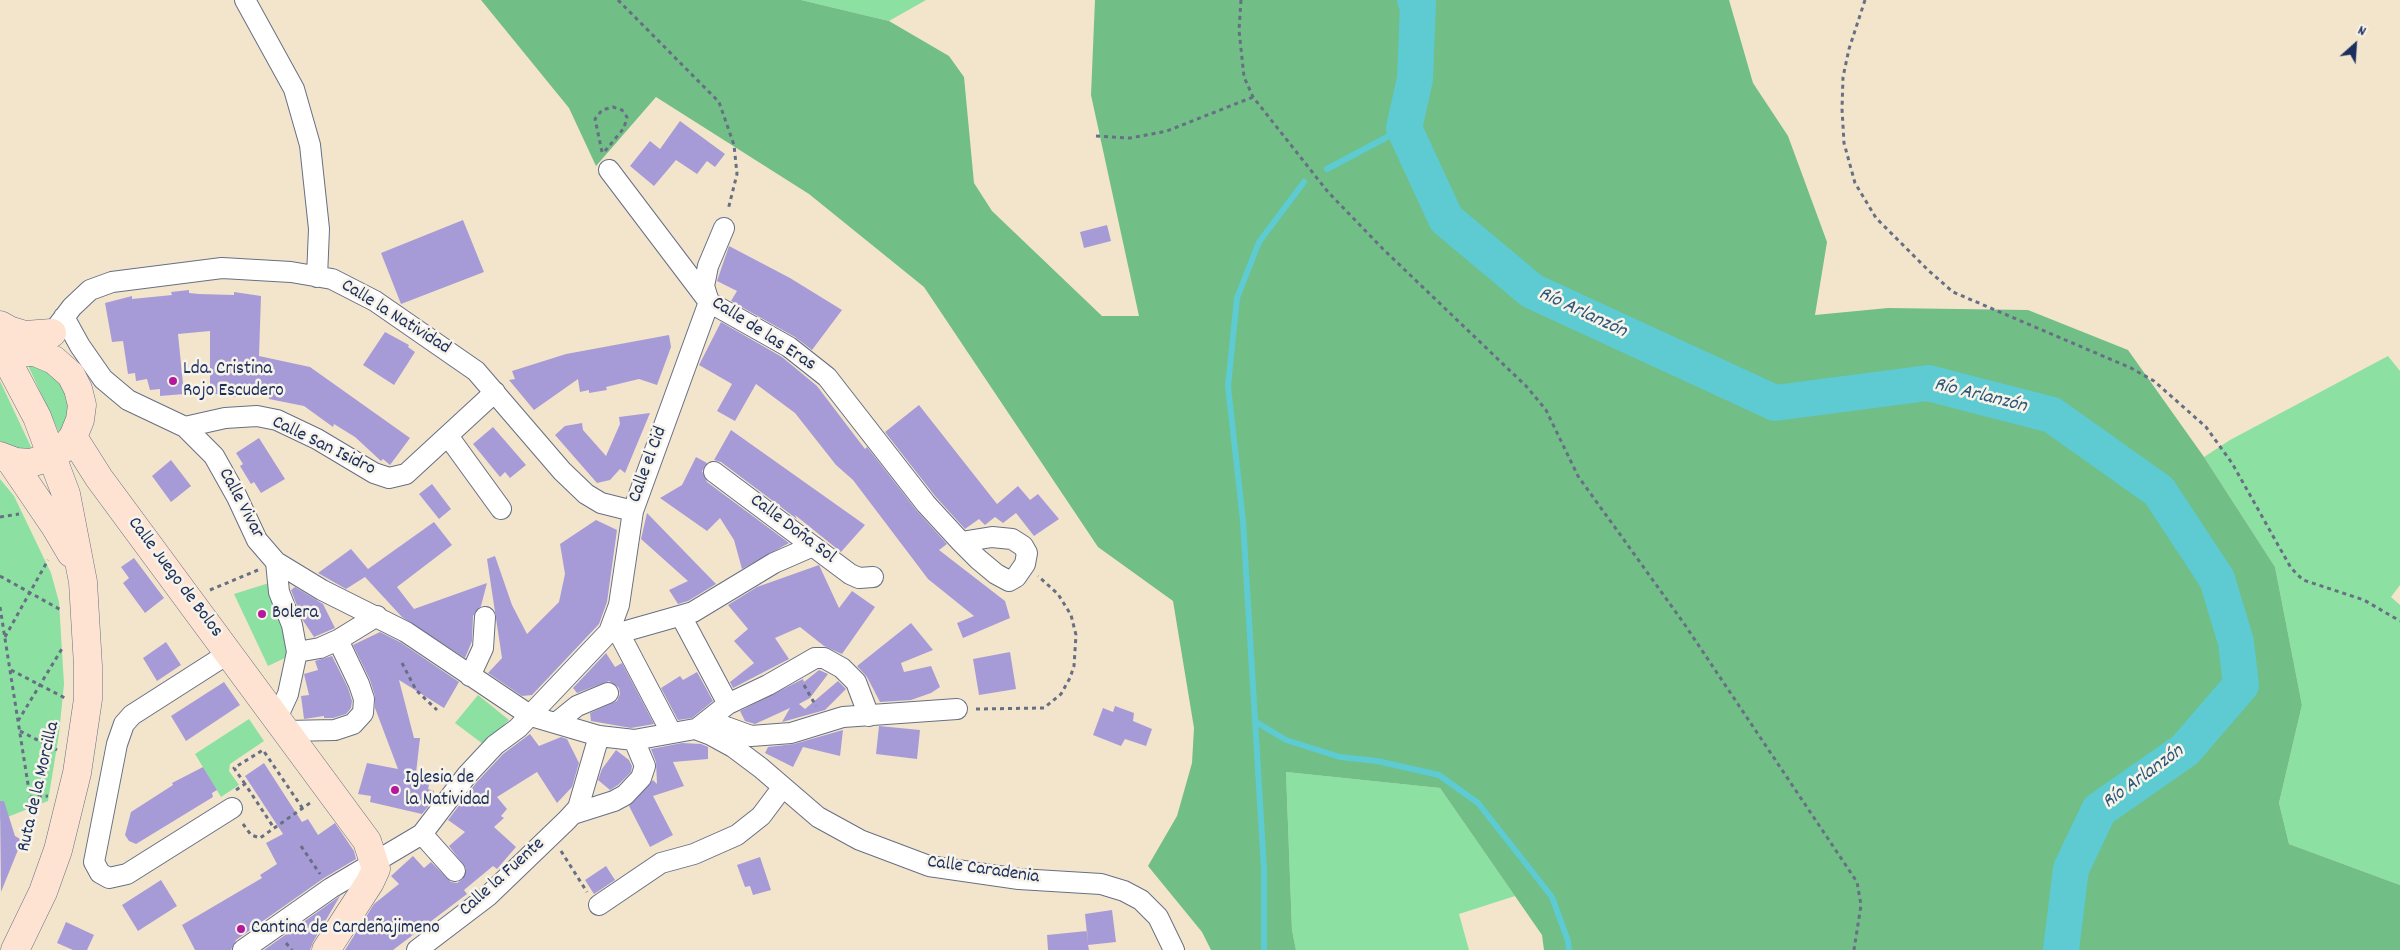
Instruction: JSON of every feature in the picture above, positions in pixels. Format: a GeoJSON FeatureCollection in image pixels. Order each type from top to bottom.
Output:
{"type":"FeatureCollection","features":[{"type":"Feature","properties":{"kind":"street"},"geometry":{"type":"LineString","coordinates":[[245,0],[294,89],[310,145],[320,229],[317,277]]}},
{"type":"Feature","properties":{"kind":"street","name":"Calle de las Eras"},"geometry":{"type":"LineString","coordinates":[[606,162],[709,302],[789,347],[827,377],[926,504],[961,542],[996,574],[1009,581],[1016,577],[1025,564]]}},
{"type":"Feature","properties":{"kind":"street"},"geometry":{"type":"LineString","coordinates":[[709,302],[704,286],[708,266],[724,228]]}},
{"type":"Feature","properties":{"kind":"street","name":"Calle la Natividad"},"geometry":{"type":"LineString","coordinates":[[51,334],[90,290],[112,282],[222,268],[291,272],[332,279],[375,301],[476,370],[562,471],[586,494],[601,503],[633,511]]}},
{"type":"Feature","properties":{"kind":"street","name":"Calle el Cid"},"geometry":{"type":"LineString","coordinates":[[244,950],[331,888],[402,848],[422,834],[467,775],[495,745],[531,716],[614,632],[620,605],[633,511],[709,302]]}},
{"type":"Feature","properties":{"kind":"street"},"geometry":{"type":"LineString","coordinates":[[0,325],[26,335],[51,334]]}},
{"type":"Feature","properties":{"kind":"street"},"geometry":{"type":"LineString","coordinates":[[15,950],[43,892],[58,850],[77,773],[88,699],[87,635],[81,570],[66,494],[37,417],[2,354],[51,334]]}},
{"type":"Feature","properties":{"kind":"street"},"geometry":{"type":"LineString","coordinates":[[5,458],[31,463],[52,456],[73,437],[80,420],[82,405],[78,389],[64,367],[54,360],[51,334]]}},
{"type":"Feature","properties":{"kind":"street","name":"Calle Vivar"},"geometry":{"type":"LineString","coordinates":[[51,334],[80,346],[103,379],[128,400],[185,427],[214,456],[237,497],[257,540],[276,562],[322,590],[406,632],[531,716]]}},
{"type":"Feature","properties":{"kind":"street","name":"Calle San Isidro"},"geometry":{"type":"LineString","coordinates":[[185,427],[225,418],[257,416],[278,420],[317,439],[374,473],[389,478],[406,474],[495,392]]}},
{"type":"Feature","properties":{"kind":"street"},"geometry":{"type":"LineString","coordinates":[[448,436],[502,509]]}},
{"type":"Feature","properties":{"kind":"street","name":"Calle Juego de Bolos"},"geometry":{"type":"LineString","coordinates":[[73,437],[99,478],[329,787],[367,841],[375,862]]}},
{"type":"Feature","properties":{"kind":"street"},"geometry":{"type":"LineString","coordinates":[[5,458],[56,526],[81,570]]}},
{"type":"Feature","properties":{"kind":"street","name":"Calle Doña Sol"},"geometry":{"type":"LineString","coordinates":[[714,472],[830,557],[850,574],[859,578],[873,577]]}},
{"type":"Feature","properties":{"kind":"street"},"geometry":{"type":"LineString","coordinates":[[961,542],[992,538],[1012,539],[1023,546],[1027,553],[1025,564]]}},
{"type":"Feature","properties":{"kind":"street"},"geometry":{"type":"LineString","coordinates":[[671,732],[614,632],[693,612],[774,563],[813,546]]}},
{"type":"Feature","properties":{"kind":"street"},"geometry":{"type":"LineString","coordinates":[[276,562],[279,592],[292,625],[297,652],[282,724],[335,730],[353,724],[363,713],[364,699],[359,684],[338,640]]}},
{"type":"Feature","properties":{"kind":"street"},"geometry":{"type":"LineString","coordinates":[[297,652],[320,648],[338,640],[377,616]]}},
{"type":"Feature","properties":{"kind":"street"},"geometry":{"type":"LineString","coordinates":[[681,616],[728,704]]}},
{"type":"Feature","properties":{"kind":"street"},"geometry":{"type":"LineString","coordinates":[[470,676],[483,648],[485,617]]}},
{"type":"Feature","properties":{"kind":"street"},"geometry":{"type":"LineString","coordinates":[[230,653],[132,715],[124,724],[117,744],[111,782],[95,846],[94,862],[100,873],[109,878],[127,874],[232,808]]}},
{"type":"Feature","properties":{"kind":"street"},"geometry":{"type":"LineString","coordinates":[[695,730],[728,704],[815,658],[824,658],[842,668],[856,682],[869,716]]}},
{"type":"Feature","properties":{"kind":"street"},"geometry":{"type":"LineString","coordinates":[[556,723],[577,706],[608,693]]}},
{"type":"Feature","properties":{"kind":"street","name":"Calle Caradenia"},"geometry":{"type":"LineString","coordinates":[[531,716],[599,736],[634,740],[671,732],[695,730],[718,724],[751,736],[791,733],[825,721],[957,709]]}},
{"type":"Feature","properties":{"kind":"street","name":"Calle Caradenia"},"geometry":{"type":"LineString","coordinates":[[695,730],[711,735],[733,747],[761,768],[818,817],[846,832],[929,866],[1018,879],[1101,884],[1124,891],[1141,900],[1158,916],[1174,950]]}},
{"type":"Feature","properties":{"kind":"street"},"geometry":{"type":"LineString","coordinates":[[551,835],[578,808],[599,736]]}},
{"type":"Feature","properties":{"kind":"street"},"geometry":{"type":"LineString","coordinates":[[572,814],[614,801],[625,794],[641,778],[645,766],[634,740]]}},
{"type":"Feature","properties":{"kind":"street"},"geometry":{"type":"LineString","coordinates":[[599,905],[661,863],[694,854],[738,835],[761,816],[782,788]]}},
{"type":"Feature","properties":{"kind":"street"},"geometry":{"type":"LineString","coordinates":[[422,834],[455,871]]}},
{"type":"Feature","properties":{"kind":"street","name":"Calle la Fuente"},"geometry":{"type":"LineString","coordinates":[[429,947],[488,896],[551,835]]}},
{"type":"Feature","properties":{"kind":"street"},"geometry":{"type":"LineString","coordinates":[[326,950],[370,882],[376,869],[375,862]]}},
{"type":"Feature","properties":{"kind":"path"},"geometry":{"type":"LineString","coordinates":[[618,0],[719,102],[734,144],[737,174],[724,228]]}},
{"type":"Feature","properties":{"kind":"path"},"geometry":{"type":"LineString","coordinates":[[1241,0],[1240,30],[1244,77],[1253,97],[1328,192],[1383,249],[1528,387],[1546,410],[1578,476],[1685,626],[1858,882],[1861,905],[1854,950]]}},
{"type":"Feature","properties":{"kind":"path"},"geometry":{"type":"LineString","coordinates":[[1865,0],[1842,77],[1842,109],[1844,143],[1855,183],[1876,218],[1928,271],[1953,292],[2131,368],[2154,382],[2206,427],[2232,463],[2290,568],[2303,580],[2364,600],[2400,622]]}},
{"type":"Feature","properties":{"kind":"path"},"geometry":{"type":"LineString","coordinates":[[1096,136],[1130,138],[1167,131],[1253,97]]}},
{"type":"Feature","properties":{"kind":"path"},"geometry":{"type":"LineString","coordinates":[[613,107],[622,110],[627,117],[624,128],[606,162],[597,136],[596,119],[602,110],[613,107]]}},
{"type":"Feature","properties":{"kind":"path"},"geometry":{"type":"LineString","coordinates":[[5,638],[52,552]]}},
{"type":"Feature","properties":{"kind":"path"},"geometry":{"type":"LineString","coordinates":[[190,599],[276,562]]}},
{"type":"Feature","properties":{"kind":"path"},"geometry":{"type":"LineString","coordinates":[[957,709],[1044,708],[1061,694],[1070,678],[1074,666],[1076,635],[1071,615],[1058,594],[1025,564]]}},
{"type":"Feature","properties":{"kind":"path"},"geometry":{"type":"LineString","coordinates":[[0,576],[63,611]]}},
{"type":"Feature","properties":{"kind":"path"},"geometry":{"type":"LineString","coordinates":[[0,606],[30,797],[56,796]]}},
{"type":"Feature","properties":{"kind":"path"},"geometry":{"type":"LineString","coordinates":[[18,721],[68,640]]}},
{"type":"Feature","properties":{"kind":"path"},"geometry":{"type":"LineString","coordinates":[[402,663],[416,690],[437,710]]}},
{"type":"Feature","properties":{"kind":"path"},"geometry":{"type":"LineString","coordinates":[[10,670],[72,702]]}},
{"type":"Feature","properties":{"kind":"path"},"geometry":{"type":"LineString","coordinates":[[794,670],[825,721]]}},
{"type":"Feature","properties":{"kind":"path"},"geometry":{"type":"LineString","coordinates":[[20,731],[66,754]]}},
{"type":"Feature","properties":{"kind":"path"},"geometry":{"type":"LineString","coordinates":[[274,828],[234,768],[263,750],[303,809]]}},
{"type":"Feature","properties":{"kind":"path"},"geometry":{"type":"LineString","coordinates":[[245,784],[227,796],[232,808],[253,837],[260,838],[303,809],[329,787]]}},
{"type":"Feature","properties":{"kind":"path"},"geometry":{"type":"LineString","coordinates":[[551,835],[593,901],[599,905]]}},
{"type":"Feature","properties":{"kind":"path"},"geometry":{"type":"LineString","coordinates":[[301,846],[331,888]]}},
{"type":"Feature","properties":{"kind":"green space"},"geometry":{"type":"Polygon","coordinates":[[[481,0],[801,0],[889,21],[949,56],[964,77],[974,183],[992,211],[1102,316],[1139,316],[1091,95],[1095,0],[1729,0],[1753,83],[1788,136],[1827,242],[1815,315],[1888,308],[2028,310],[2128,350],[2204,457],[2275,567],[2302,705],[2279,803],[2289,844],[2400,885],[2400,950],[1544,950],[1542,935],[1440,788],[1286,772],[1292,930],[1296,950],[1211,950],[1202,932],[1148,866],[1177,816],[1192,763],[1194,728],[1173,601],[1098,547],[924,287],[809,194],[656,97],[596,166],[569,108],[481,0]]]}},
{"type":"Feature","properties":{"kind":"green space"},"geometry":{"type":"Polygon","coordinates":[[[801,0],[926,0],[889,21],[801,0]]]}},
{"type":"Feature","properties":{"kind":"green space"},"geometry":{"type":"Polygon","coordinates":[[[2388,356],[2400,371],[2400,585],[2391,597],[2400,605],[2400,885],[2289,844],[2279,803],[2302,705],[2275,567],[2204,457],[2230,440],[2388,356]]]}},
{"type":"Feature","properties":{"kind":"green space"},"geometry":{"type":"Polygon","coordinates":[[[26,361],[56,372],[72,409],[61,437],[26,361]]]}},
{"type":"Feature","properties":{"kind":"green space"},"geometry":{"type":"Polygon","coordinates":[[[0,381],[32,449],[20,452],[0,441],[0,381]]]}},
{"type":"Feature","properties":{"kind":"green space"},"geometry":{"type":"Polygon","coordinates":[[[0,479],[14,496],[51,573],[59,602],[64,684],[59,734],[48,801],[0,820],[0,479]]]}},
{"type":"Feature","properties":{"kind":"green space","name":"Bolera"},"geometry":{"type":"Polygon","coordinates":[[[269,583],[288,634],[289,656],[268,666],[234,594],[269,583]]]}},
{"type":"Feature","properties":{"kind":"green space"},"geometry":{"type":"Polygon","coordinates":[[[478,695],[509,720],[483,744],[455,723],[478,695]]]}},
{"type":"Feature","properties":{"kind":"green space"},"geometry":{"type":"Polygon","coordinates":[[[249,719],[264,741],[230,764],[229,771],[239,785],[221,797],[195,754],[249,719]]]}},
{"type":"Feature","properties":{"kind":"green space"},"geometry":{"type":"Polygon","coordinates":[[[1286,772],[1440,788],[1515,896],[1459,914],[1469,950],[1296,950],[1292,930],[1286,772]]]}},
{"type":"Feature","properties":{"kind":"building"},"geometry":{"type":"Polygon","coordinates":[[[680,121],[725,154],[715,167],[707,161],[697,174],[676,160],[654,186],[630,166],[650,141],[660,149],[680,121]]]}},
{"type":"Feature","properties":{"kind":"building"},"geometry":{"type":"Polygon","coordinates":[[[463,220],[484,272],[401,304],[381,253],[463,220]]]}},
{"type":"Feature","properties":{"kind":"building"},"geometry":{"type":"Polygon","coordinates":[[[1107,225],[1111,241],[1084,248],[1080,232],[1107,225]]]}},
{"type":"Feature","properties":{"kind":"building"},"geometry":{"type":"Polygon","coordinates":[[[729,246],[790,278],[842,310],[812,350],[795,337],[731,301],[737,291],[717,281],[729,246]]]}},
{"type":"Feature","properties":{"kind":"building"},"geometry":{"type":"Polygon","coordinates":[[[189,290],[189,293],[199,294],[234,295],[234,292],[261,296],[259,356],[310,367],[410,438],[390,465],[383,459],[381,461],[355,437],[334,424],[333,427],[304,406],[269,399],[269,394],[238,394],[237,397],[220,397],[220,394],[210,394],[210,331],[178,334],[184,394],[160,396],[160,389],[150,390],[147,379],[136,381],[135,373],[128,374],[123,341],[112,342],[105,303],[132,296],[132,299],[172,295],[171,292],[189,290]]]}},
{"type":"Feature","properties":{"kind":"building"},"geometry":{"type":"Polygon","coordinates":[[[721,322],[782,357],[817,386],[865,449],[867,447],[917,511],[947,544],[939,550],[1005,601],[1010,618],[963,638],[957,623],[974,616],[928,579],[853,480],[836,465],[795,413],[756,384],[735,421],[717,411],[732,384],[699,365],[721,322]]]}},
{"type":"Feature","properties":{"kind":"building"},"geometry":{"type":"Polygon","coordinates":[[[385,332],[409,345],[408,347],[415,352],[394,385],[363,365],[385,332]]]}},
{"type":"Feature","properties":{"kind":"building"},"geometry":{"type":"Polygon","coordinates":[[[669,335],[671,347],[657,385],[639,379],[606,387],[607,390],[589,393],[589,390],[580,392],[578,379],[534,410],[509,380],[515,379],[512,371],[566,354],[669,335]]]}},
{"type":"Feature","properties":{"kind":"building"},"geometry":{"type":"Polygon","coordinates":[[[919,405],[997,504],[1018,486],[1030,500],[1038,494],[1059,519],[1034,536],[1016,513],[1003,523],[995,517],[985,525],[979,519],[965,529],[935,496],[885,432],[919,405]]]}},
{"type":"Feature","properties":{"kind":"building"},"geometry":{"type":"Polygon","coordinates":[[[650,413],[625,473],[620,469],[610,480],[597,483],[555,435],[565,426],[582,423],[583,430],[606,456],[620,424],[619,417],[650,413]]]}},
{"type":"Feature","properties":{"kind":"building"},"geometry":{"type":"Polygon","coordinates":[[[493,427],[526,465],[510,478],[505,472],[500,477],[473,444],[493,427]]]}},
{"type":"Feature","properties":{"kind":"building"},"geometry":{"type":"Polygon","coordinates":[[[731,430],[865,525],[841,552],[795,515],[797,519],[721,462],[714,460],[731,430]]]}},
{"type":"Feature","properties":{"kind":"building"},"geometry":{"type":"Polygon","coordinates":[[[259,438],[285,479],[261,493],[254,482],[251,484],[240,466],[243,464],[236,453],[259,438]]]}},
{"type":"Feature","properties":{"kind":"building"},"geometry":{"type":"Polygon","coordinates":[[[696,457],[707,463],[702,471],[707,482],[789,543],[742,569],[734,540],[720,518],[707,531],[660,498],[682,485],[696,457]]]}},
{"type":"Feature","properties":{"kind":"building"},"geometry":{"type":"Polygon","coordinates":[[[171,460],[191,486],[171,502],[152,476],[171,460]]]}},
{"type":"Feature","properties":{"kind":"building"},"geometry":{"type":"Polygon","coordinates":[[[432,484],[451,509],[439,519],[419,494],[432,484]]]}},
{"type":"Feature","properties":{"kind":"building"},"geometry":{"type":"Polygon","coordinates":[[[647,513],[716,584],[688,601],[678,604],[669,590],[688,581],[641,539],[647,513]]]}},
{"type":"Feature","properties":{"kind":"building"},"geometry":{"type":"Polygon","coordinates":[[[596,520],[617,530],[607,602],[599,624],[532,695],[522,696],[488,673],[502,658],[487,559],[495,556],[512,605],[527,634],[559,602],[565,574],[560,544],[596,520]]]}},
{"type":"Feature","properties":{"kind":"building"},"geometry":{"type":"Polygon","coordinates":[[[434,522],[452,545],[397,587],[414,609],[487,583],[481,606],[473,616],[472,641],[465,658],[402,617],[365,577],[346,589],[318,573],[351,549],[368,569],[434,522]]]}},
{"type":"Feature","properties":{"kind":"building"},"geometry":{"type":"Polygon","coordinates":[[[134,558],[164,598],[145,613],[123,583],[129,578],[121,567],[134,558]]]}},
{"type":"Feature","properties":{"kind":"building"},"geometry":{"type":"Polygon","coordinates":[[[819,565],[839,608],[852,591],[875,607],[842,654],[824,646],[800,627],[775,638],[789,659],[733,688],[730,682],[754,663],[734,641],[748,629],[728,605],[757,587],[819,565]]]}},
{"type":"Feature","properties":{"kind":"building"},"geometry":{"type":"Polygon","coordinates":[[[295,587],[323,604],[335,628],[314,637],[302,619],[291,590],[295,587]]]}},
{"type":"Feature","properties":{"kind":"building"},"geometry":{"type":"Polygon","coordinates":[[[911,623],[933,650],[901,663],[904,672],[931,666],[940,687],[931,693],[911,700],[880,702],[867,677],[857,666],[911,623]]]}},
{"type":"Feature","properties":{"kind":"building"},"geometry":{"type":"Polygon","coordinates":[[[380,632],[400,642],[459,682],[444,708],[399,680],[414,738],[420,738],[416,773],[431,776],[428,789],[434,791],[432,802],[422,814],[370,802],[371,796],[358,794],[367,763],[398,769],[375,708],[375,696],[370,680],[353,645],[380,632]]]}},
{"type":"Feature","properties":{"kind":"building"},"geometry":{"type":"Polygon","coordinates":[[[166,642],[181,665],[157,681],[143,658],[166,642]]]}},
{"type":"Feature","properties":{"kind":"building"},"geometry":{"type":"Polygon","coordinates":[[[1010,652],[1016,689],[979,695],[973,659],[1010,652]]]}},
{"type":"Feature","properties":{"kind":"building"},"geometry":{"type":"Polygon","coordinates":[[[606,653],[615,667],[622,663],[654,724],[631,728],[591,721],[590,713],[617,701],[620,694],[619,688],[609,681],[577,693],[573,688],[606,653]]]}},
{"type":"Feature","properties":{"kind":"building"},"geometry":{"type":"Polygon","coordinates":[[[332,656],[348,688],[352,701],[351,708],[346,714],[333,718],[324,718],[324,716],[304,719],[301,696],[309,695],[304,674],[318,670],[315,661],[332,656]]]}},
{"type":"Feature","properties":{"kind":"building"},"geometry":{"type":"Polygon","coordinates":[[[819,670],[828,674],[810,698],[799,704],[805,709],[838,681],[846,689],[825,710],[782,722],[790,708],[755,724],[745,721],[740,711],[803,679],[804,682],[819,670]]]}},
{"type":"Feature","properties":{"kind":"building"},"geometry":{"type":"Polygon","coordinates":[[[697,672],[713,701],[692,718],[678,720],[661,688],[680,676],[683,680],[697,672]]]}},
{"type":"Feature","properties":{"kind":"building"},"geometry":{"type":"Polygon","coordinates":[[[224,682],[240,705],[186,741],[171,716],[224,682]]]}},
{"type":"Feature","properties":{"kind":"building"},"geometry":{"type":"Polygon","coordinates":[[[1115,706],[1134,713],[1133,721],[1152,729],[1146,746],[1125,739],[1121,746],[1093,735],[1103,708],[1113,712],[1115,706]]]}},
{"type":"Feature","properties":{"kind":"building"},"geometry":{"type":"Polygon","coordinates":[[[879,726],[920,730],[917,759],[876,754],[879,726]]]}},
{"type":"Feature","properties":{"kind":"building"},"geometry":{"type":"Polygon","coordinates":[[[843,730],[840,756],[803,747],[793,767],[765,753],[768,747],[794,744],[843,730]]]}},
{"type":"Feature","properties":{"kind":"building"},"geometry":{"type":"Polygon","coordinates":[[[530,734],[539,746],[561,737],[567,739],[579,763],[572,787],[557,803],[537,772],[497,797],[507,809],[501,816],[504,818],[494,827],[516,847],[497,869],[493,866],[464,890],[467,894],[393,950],[345,950],[374,904],[399,884],[391,876],[413,856],[424,868],[431,862],[451,882],[457,883],[463,879],[466,868],[449,846],[465,832],[448,820],[476,783],[503,754],[530,734]]]}},
{"type":"Feature","properties":{"kind":"building"},"geometry":{"type":"Polygon","coordinates":[[[682,743],[701,744],[708,747],[708,759],[673,762],[684,786],[653,796],[673,835],[650,847],[629,806],[653,780],[657,784],[656,762],[651,749],[682,743]]]}},
{"type":"Feature","properties":{"kind":"building"},"geometry":{"type":"Polygon","coordinates":[[[616,750],[629,760],[632,766],[631,772],[610,790],[598,780],[602,769],[616,750]]]}},
{"type":"Feature","properties":{"kind":"building"},"geometry":{"type":"Polygon","coordinates":[[[264,763],[302,822],[308,819],[318,835],[335,823],[354,851],[356,859],[324,878],[236,940],[231,950],[195,950],[182,925],[262,878],[260,875],[277,864],[266,843],[283,834],[245,776],[264,763]]]}},
{"type":"Feature","properties":{"kind":"building"},"geometry":{"type":"Polygon","coordinates":[[[203,767],[217,790],[212,793],[213,797],[136,844],[129,841],[125,835],[131,812],[173,785],[172,783],[203,767]]]}},
{"type":"Feature","properties":{"kind":"building"},"geometry":{"type":"Polygon","coordinates":[[[0,801],[4,801],[15,836],[22,840],[1,892],[0,801]]]}},
{"type":"Feature","properties":{"kind":"building"},"geometry":{"type":"Polygon","coordinates":[[[760,857],[771,890],[753,895],[750,886],[745,887],[737,865],[760,857]]]}},
{"type":"Feature","properties":{"kind":"building"},"geometry":{"type":"Polygon","coordinates":[[[606,866],[615,880],[594,894],[585,880],[606,866]]]}},
{"type":"Feature","properties":{"kind":"building"},"geometry":{"type":"Polygon","coordinates":[[[161,880],[177,906],[138,931],[122,905],[161,880]]]}},
{"type":"Feature","properties":{"kind":"building"},"geometry":{"type":"Polygon","coordinates":[[[340,896],[310,950],[264,950],[340,896]]]}},
{"type":"Feature","properties":{"kind":"building"},"geometry":{"type":"Polygon","coordinates":[[[1112,910],[1116,942],[1088,945],[1089,950],[1048,950],[1047,935],[1087,931],[1085,914],[1112,910]]]}},
{"type":"Feature","properties":{"kind":"building"},"geometry":{"type":"Polygon","coordinates":[[[66,922],[94,935],[87,950],[73,950],[57,943],[66,922]]]}},
{"type":"Feature","properties":{"kind":"waterway","name":"Río Arlanzón"},"geometry":{"type":"LineString","coordinates":[[1415,0],[1418,3],[1415,79],[1404,128],[1446,219],[1532,291],[1775,403],[1928,383],[2052,415],[2159,491],[2217,579],[2236,642],[2241,685],[2185,750],[2099,810],[2071,869],[2061,950]]}},
{"type":"Feature","properties":{"kind":"waterway"},"geometry":{"type":"LineString","coordinates":[[1327,169],[1404,128]]}},
{"type":"Feature","properties":{"kind":"waterway"},"geometry":{"type":"LineString","coordinates":[[1264,950],[1264,869],[1243,521],[1228,386],[1237,298],[1259,242],[1304,182]]}},
{"type":"Feature","properties":{"kind":"waterway"},"geometry":{"type":"LineString","coordinates":[[1256,722],[1286,740],[1340,757],[1377,761],[1439,775],[1478,803],[1552,897],[1568,941],[1569,950]]}},
{"type":"Feature","properties":{"kind":"place","name":"Lda. Cristina Rojo Escudero"},"geometry":{"type":"Point","coordinates":[173,381]}},
{"type":"Feature","properties":{"kind":"place","name":"Bolera"},"geometry":{"type":"Point","coordinates":[262,614]}},
{"type":"Feature","properties":{"kind":"place","name":"Iglesia de la Natividad"},"geometry":{"type":"Point","coordinates":[395,790]}},
{"type":"Feature","properties":{"kind":"place","name":"Cantina de Cardeñajimeno"},"geometry":{"type":"Point","coordinates":[241,929]}}]}
